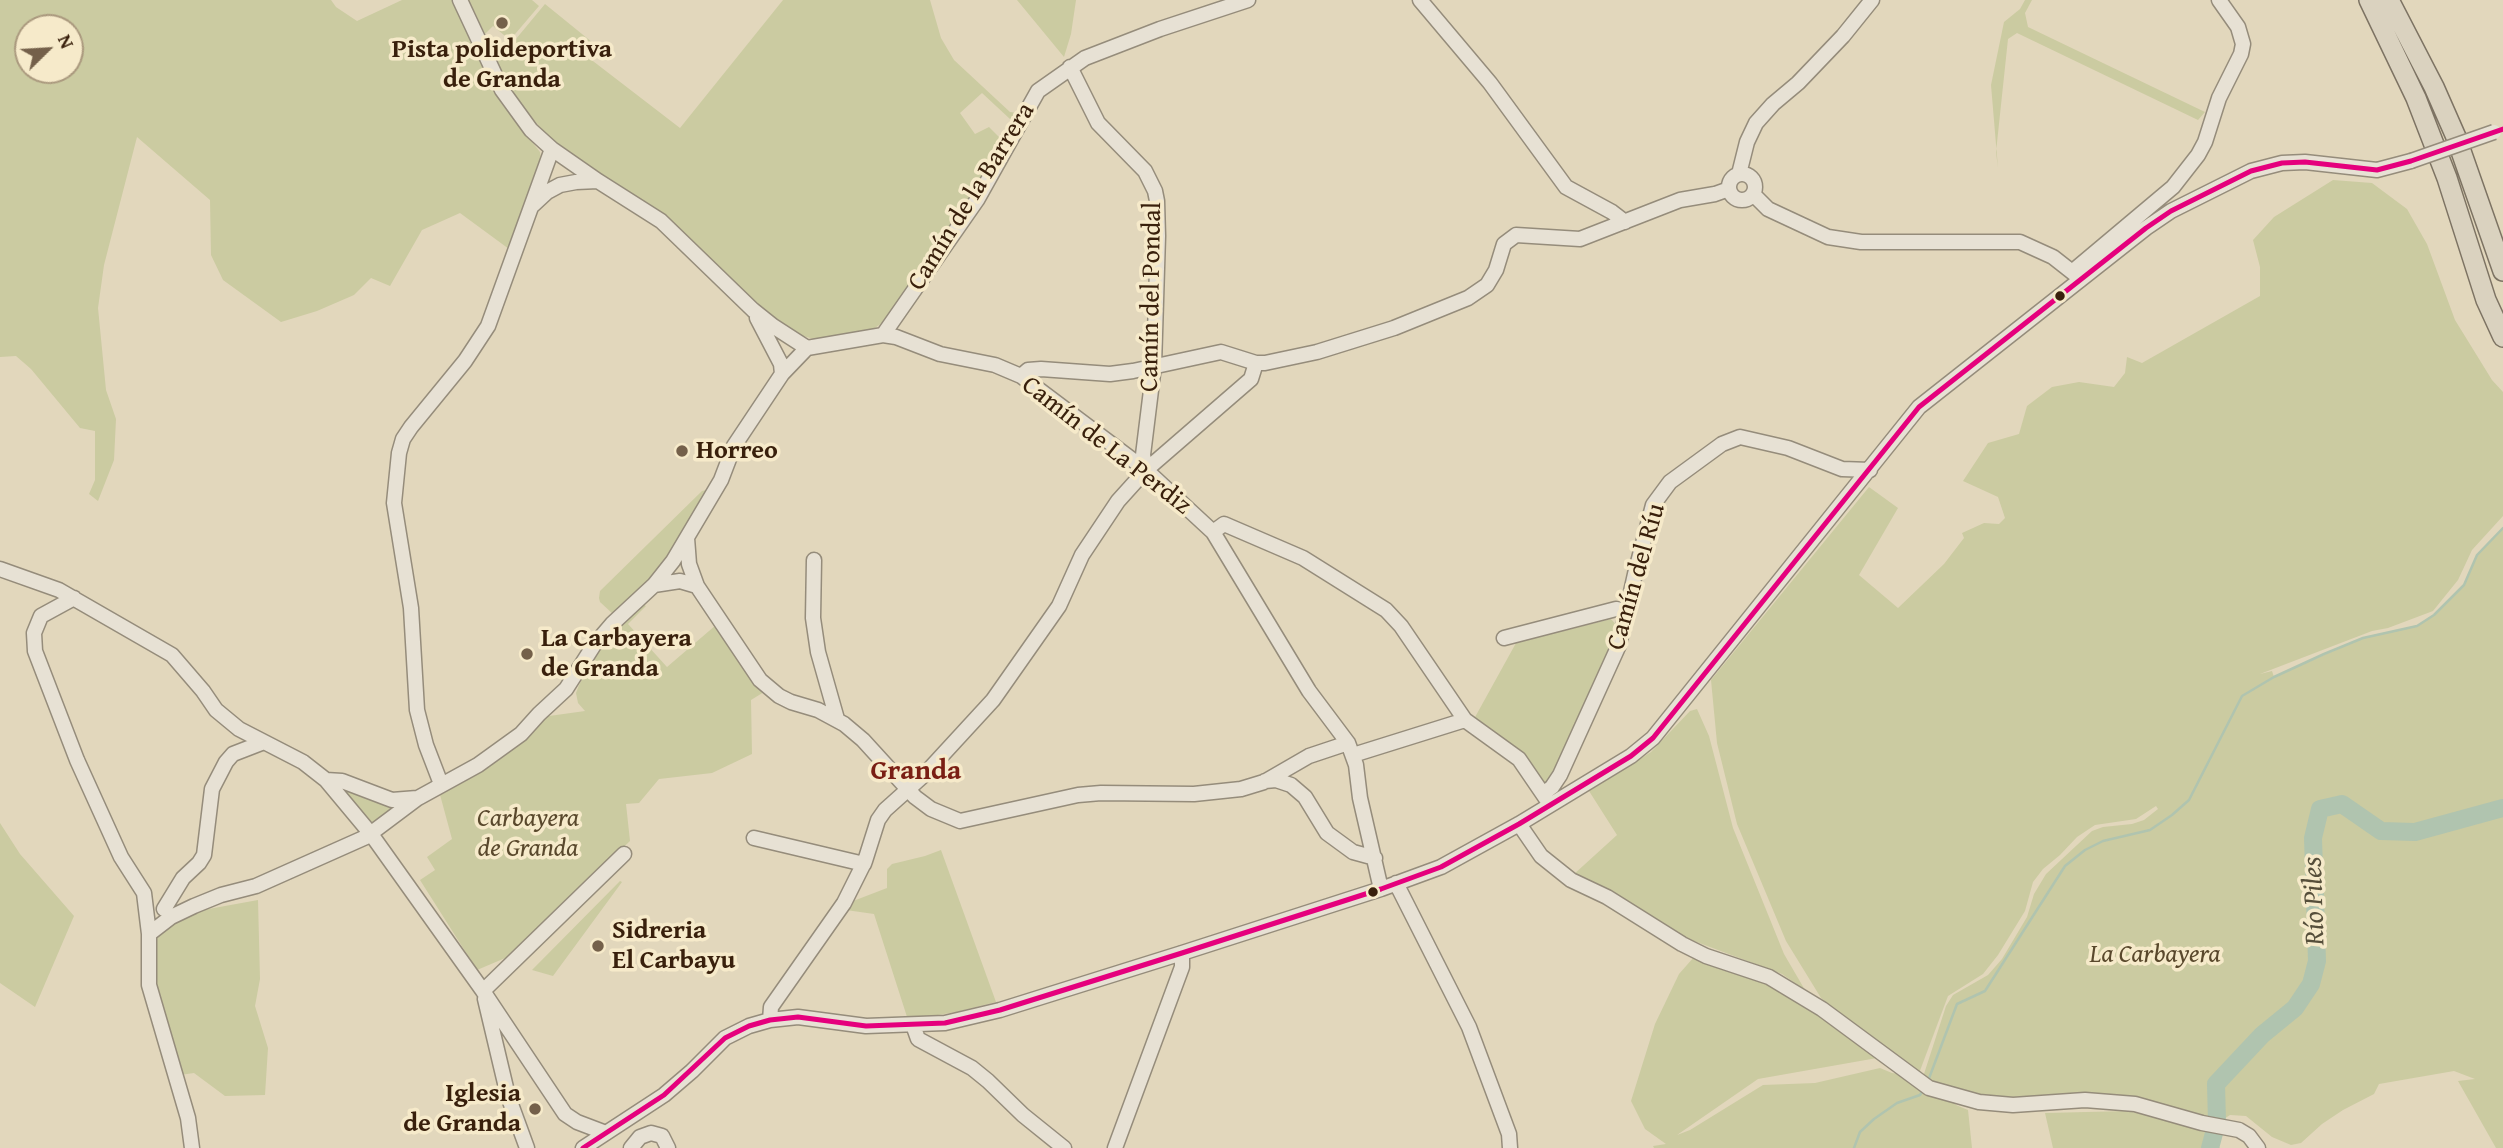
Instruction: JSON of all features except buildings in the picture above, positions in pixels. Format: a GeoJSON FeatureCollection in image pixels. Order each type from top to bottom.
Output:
{"type":"FeatureCollection","features":[{"type":"Feature","properties":{"kind":"highway"},"geometry":{"type":"LineString","coordinates":[[2369,0],[2416,98],[2486,300],[2503,337]]}},
{"type":"Feature","properties":{"kind":"highway"},"geometry":{"type":"LineString","coordinates":[[2389,0],[2434,87],[2450,125],[2503,271]]}},
{"type":"Feature","properties":{"kind":"highway"},"geometry":{"type":"LineString","coordinates":[[2398,0],[2431,61],[2503,240]]}},
{"type":"Feature","properties":{"kind":"highway"},"geometry":{"type":"LineString","coordinates":[[2462,225],[2503,321]]}},
{"type":"Feature","properties":{"kind":"street"},"geometry":{"type":"LineString","coordinates":[[168,913],[256,886],[371,834],[418,798],[478,765],[521,734],[538,714],[566,690],[594,645],[612,624],[654,585],[673,561],[721,480],[734,446],[782,374],[807,348],[753,310],[661,221],[552,149],[531,130],[502,90],[460,0]]}},
{"type":"Feature","properties":{"kind":"street","name":"Camín de la Barrera"},"geometry":{"type":"LineString","coordinates":[[883,335],[977,200],[1019,120],[1038,91],[1085,58],[1160,29],[1248,0]]}},
{"type":"Feature","properties":{"kind":"street"},"geometry":{"type":"LineString","coordinates":[[1420,0],[1490,83],[1566,187],[1625,222]]}},
{"type":"Feature","properties":{"kind":"street"},"geometry":{"type":"LineString","coordinates":[[1753,194],[1741,200],[1733,197],[1729,189],[1730,181],[1739,174],[1747,142],[1756,123],[1843,36],[1872,0]]}},
{"type":"Feature","properties":{"kind":"street"},"geometry":{"type":"LineString","coordinates":[[0,569],[59,590],[172,655],[216,710],[239,729],[303,762],[326,780],[371,834],[483,991],[565,1114],[593,1137],[664,1096],[725,1038],[749,1026],[770,1020],[799,1017],[866,1026],[945,1023],[1000,1010],[1348,900],[1441,867],[1519,824],[1547,799],[1631,756],[1653,738],[1919,407],[2077,275],[2173,187],[2198,155],[2243,44],[2238,27],[2219,0]]}},
{"type":"Feature","properties":{"kind":"street","name":"Camín del Pondal"},"geometry":{"type":"LineString","coordinates":[[1070,67],[1098,123],[1145,171],[1155,191],[1158,236],[1154,366],[1143,455],[1146,470]]}},
{"type":"Feature","properties":{"kind":"street"},"geometry":{"type":"LineString","coordinates":[[2077,275],[2171,211],[2251,171],[2282,163],[2305,162],[2377,170],[2411,161],[2498,130]]}},
{"type":"Feature","properties":{"kind":"street"},"geometry":{"type":"LineString","coordinates":[[441,784],[426,745],[417,710],[411,608],[394,503],[399,453],[403,439],[411,427],[465,361],[488,326],[552,149]]}},
{"type":"Feature","properties":{"kind":"street"},"geometry":{"type":"LineString","coordinates":[[1739,174],[1748,176],[1754,182],[1753,194],[1768,209],[1828,237],[1861,242],[2020,242],[2034,246],[2077,275]]}},
{"type":"Feature","properties":{"kind":"street"},"geometry":{"type":"LineString","coordinates":[[530,209],[547,192],[559,185],[576,181],[598,181]]}},
{"type":"Feature","properties":{"kind":"street"},"geometry":{"type":"LineString","coordinates":[[1021,376],[1028,370],[1041,369],[1110,374],[1221,352],[1256,363],[1265,363],[1317,352],[1394,328],[1482,290],[1492,279],[1504,244],[1516,235],[1580,239],[1680,200],[1729,189]]}},
{"type":"Feature","properties":{"kind":"street"},"geometry":{"type":"LineString","coordinates":[[753,310],[781,364],[782,374]]}},
{"type":"Feature","properties":{"kind":"street","name":"Camín de La Perdiz"},"geometry":{"type":"LineString","coordinates":[[807,348],[883,335],[896,337],[940,354],[995,365],[1021,376],[1146,470],[1213,532],[1309,691],[1351,749],[1381,889]]}},
{"type":"Feature","properties":{"kind":"street"},"geometry":{"type":"LineString","coordinates":[[770,1020],[771,1007],[834,921],[864,864],[878,820],[885,810],[948,750],[993,700],[1059,606],[1082,555],[1104,520],[1146,470],[1251,379],[1256,363]]}},
{"type":"Feature","properties":{"kind":"street","name":"Camín del Ríu"},"geometry":{"type":"LineString","coordinates":[[1547,799],[1619,645],[1653,505],[1679,474],[1722,443],[1747,438],[1788,448],[1842,469],[1870,470]]}},
{"type":"Feature","properties":{"kind":"street"},"geometry":{"type":"LineString","coordinates":[[1213,532],[1224,524],[1303,558],[1371,599],[1401,626],[1465,720],[1519,759],[1547,799]]}},
{"type":"Feature","properties":{"kind":"street"},"geometry":{"type":"LineString","coordinates":[[687,536],[689,564],[697,586],[760,680],[779,696],[837,719],[863,740],[915,797],[931,809],[960,821],[1079,795],[1220,792],[1276,780],[1291,785],[1305,797],[1327,833],[1353,852],[1376,864],[1348,900]]}},
{"type":"Feature","properties":{"kind":"street"},"geometry":{"type":"LineString","coordinates":[[814,560],[813,618],[837,719]]}},
{"type":"Feature","properties":{"kind":"street"},"geometry":{"type":"LineString","coordinates":[[654,585],[680,581],[697,586]]}},
{"type":"Feature","properties":{"kind":"street"},"geometry":{"type":"LineString","coordinates":[[74,598],[41,616],[34,633],[35,651],[77,760],[121,858],[141,886],[168,913]]}},
{"type":"Feature","properties":{"kind":"street"},"geometry":{"type":"LineString","coordinates":[[1504,638],[1616,609],[1627,611]]}},
{"type":"Feature","properties":{"kind":"street"},"geometry":{"type":"LineString","coordinates":[[1264,782],[1309,756],[1351,749],[1465,720]]}},
{"type":"Feature","properties":{"kind":"street"},"geometry":{"type":"LineString","coordinates":[[149,934],[168,913],[183,878],[204,855],[212,789],[226,762],[233,754],[264,742]]}},
{"type":"Feature","properties":{"kind":"street"},"geometry":{"type":"LineString","coordinates":[[326,780],[342,781],[392,800],[418,798]]}},
{"type":"Feature","properties":{"kind":"street"},"geometry":{"type":"LineString","coordinates":[[1519,824],[1541,856],[1571,880],[1608,897],[1706,956],[1769,977],[1842,1023],[1927,1087],[1979,1102],[2013,1105],[2085,1100],[2123,1102],[2239,1130],[2249,1136],[2258,1148]]}},
{"type":"Feature","properties":{"kind":"street"},"geometry":{"type":"LineString","coordinates":[[754,838],[864,864]]}},
{"type":"Feature","properties":{"kind":"street"},"geometry":{"type":"LineString","coordinates":[[483,991],[624,854]]}},
{"type":"Feature","properties":{"kind":"street"},"geometry":{"type":"LineString","coordinates":[[1396,883],[1473,1036],[1509,1134],[1510,1148]]}},
{"type":"Feature","properties":{"kind":"street"},"geometry":{"type":"LineString","coordinates":[[141,886],[149,934],[149,985],[185,1108],[192,1148]]}},
{"type":"Feature","properties":{"kind":"street"},"geometry":{"type":"LineString","coordinates":[[1115,1148],[1182,967],[1182,953]]}},
{"type":"Feature","properties":{"kind":"street"},"geometry":{"type":"LineString","coordinates":[[483,991],[504,1078],[527,1148]]}},
{"type":"Feature","properties":{"kind":"street"},"geometry":{"type":"LineString","coordinates":[[913,1025],[918,1039],[972,1068],[1064,1148]]}},
{"type":"Feature","properties":{"kind":"street"},"geometry":{"type":"LineString","coordinates":[[504,1078],[507,1064],[516,1057],[525,1059],[534,1066]]}},
{"type":"Feature","properties":{"kind":"street"},"geometry":{"type":"LineString","coordinates":[[631,1148],[640,1137],[651,1133],[662,1136],[668,1148]]}},
{"type":"Feature","properties":{"kind":"green space"},"geometry":{"type":"Polygon","coordinates":[[[0,0],[331,0],[336,7],[357,21],[402,0],[453,0],[501,103],[540,152],[541,160],[509,249],[460,213],[422,230],[390,286],[371,278],[354,295],[317,311],[281,322],[223,280],[211,255],[210,200],[137,137],[104,265],[98,308],[106,390],[116,419],[114,460],[98,501],[89,494],[95,480],[95,431],[80,428],[31,369],[16,356],[0,357],[0,0]]]}},
{"type":"Feature","properties":{"kind":"green space","name":"Pista polideportiva de Granda"},"geometry":{"type":"Polygon","coordinates":[[[469,0],[532,0],[539,6],[510,40],[493,26],[485,34],[469,0]]]}},
{"type":"Feature","properties":{"kind":"green space"},"geometry":{"type":"Polygon","coordinates":[[[783,0],[930,0],[941,38],[954,60],[1010,112],[1018,113],[1017,117],[1010,119],[982,93],[960,113],[975,134],[989,127],[1004,142],[977,192],[885,321],[869,332],[817,340],[796,334],[748,299],[554,144],[510,91],[496,63],[545,4],[598,47],[589,58],[680,128],[783,0]]]}},
{"type":"Feature","properties":{"kind":"green space"},"geometry":{"type":"Polygon","coordinates":[[[1017,0],[1076,0],[1071,34],[1064,57],[1017,0]]]}},
{"type":"Feature","properties":{"kind":"green space"},"geometry":{"type":"Polygon","coordinates":[[[2025,0],[2032,0],[2025,13],[2028,27],[2205,112],[2198,120],[2017,33],[2008,39],[1996,149],[1991,85],[2004,22],[2020,9],[2025,0]]]}},
{"type":"Feature","properties":{"kind":"green space","name":"La Carbayera"},"geometry":{"type":"Polygon","coordinates":[[[2333,180],[2372,183],[2407,209],[2427,244],[2455,320],[2492,380],[2503,392],[2503,516],[2472,550],[2458,580],[2433,611],[2260,674],[2272,671],[2274,677],[2363,638],[2417,626],[2434,615],[2464,585],[2477,555],[2503,528],[2503,1148],[2496,1148],[2458,1081],[2475,1079],[2454,1071],[2379,1084],[2374,1094],[2322,1124],[2301,1143],[2291,1145],[2272,1137],[2246,1116],[2230,1115],[2205,1131],[2220,1148],[2053,1148],[2045,1113],[2128,1111],[2168,1120],[2135,1104],[2013,1105],[1950,1096],[1956,1105],[1968,1110],[1972,1148],[1654,1148],[1653,1146],[1666,1144],[1645,1129],[1631,1101],[1655,1024],[1679,974],[1694,957],[1703,963],[1758,979],[1801,1003],[1877,1058],[1758,1079],[1677,1135],[1690,1130],[1763,1085],[1815,1083],[1880,1068],[1892,1073],[1923,1077],[1946,1006],[1953,995],[1988,975],[2002,959],[2027,917],[2034,894],[2046,874],[2092,831],[2144,820],[2158,809],[2156,806],[2136,819],[2095,825],[2077,837],[2043,869],[2033,882],[2025,911],[1998,955],[1983,974],[1948,996],[1918,1076],[1821,998],[1786,941],[1737,824],[1717,743],[1711,680],[1869,487],[1898,508],[1859,575],[1898,608],[1944,564],[1964,538],[1962,533],[1984,523],[1999,524],[2005,518],[1998,497],[1963,481],[1988,443],[2019,434],[2027,406],[2052,387],[2079,382],[2114,387],[2125,373],[2127,357],[2142,363],[2260,296],[2260,267],[2253,240],[2274,217],[2333,180]]]}},
{"type":"Feature","properties":{"kind":"green space"},"geometry":{"type":"Polygon","coordinates":[[[706,490],[708,492],[665,564],[613,614],[600,602],[600,591],[706,490]]]}},
{"type":"Feature","properties":{"kind":"green space","name":"Carbayera de Granda"},"geometry":{"type":"Polygon","coordinates":[[[641,603],[646,606],[628,624],[667,667],[716,625],[764,692],[751,700],[752,754],[712,773],[659,779],[639,803],[626,804],[630,841],[510,956],[477,970],[420,880],[435,870],[427,857],[452,839],[439,791],[499,760],[527,739],[542,717],[585,711],[578,703],[576,693],[579,685],[599,648],[641,603]]]}},
{"type":"Feature","properties":{"kind":"green space"},"geometry":{"type":"Polygon","coordinates":[[[1611,619],[1619,628],[1611,651],[1550,783],[1544,782],[1524,753],[1474,719],[1516,643],[1611,619]]]}},
{"type":"Feature","properties":{"kind":"green space"},"geometry":{"type":"Polygon","coordinates":[[[1697,709],[1709,736],[1733,828],[1784,954],[1805,990],[1782,974],[1686,938],[1573,875],[1617,835],[1589,791],[1651,752],[1690,711],[1697,709]]]}},
{"type":"Feature","properties":{"kind":"green space"},"geometry":{"type":"Polygon","coordinates":[[[346,789],[400,805],[373,823],[346,793],[346,789]]]}},
{"type":"Feature","properties":{"kind":"green space"},"geometry":{"type":"Polygon","coordinates":[[[0,823],[20,854],[74,916],[35,1007],[0,983],[0,823]]]}},
{"type":"Feature","properties":{"kind":"green space"},"geometry":{"type":"Polygon","coordinates":[[[941,850],[996,1002],[908,1020],[874,914],[846,910],[848,903],[887,888],[887,869],[892,864],[941,850]]]}},
{"type":"Feature","properties":{"kind":"green space"},"geometry":{"type":"Polygon","coordinates":[[[620,881],[622,882],[553,976],[532,970],[620,881]]]}},
{"type":"Feature","properties":{"kind":"green space"},"geometry":{"type":"Polygon","coordinates":[[[258,900],[260,979],[255,1006],[268,1048],[265,1095],[225,1096],[194,1073],[180,1075],[153,984],[153,939],[179,920],[203,910],[258,900]]]}},
{"type":"Feature","properties":{"kind":"waterway"},"geometry":{"type":"LineString","coordinates":[[1928,1081],[1957,1004],[1985,991],[2065,866],[2085,850],[2103,841],[2150,830],[2189,800],[2242,696],[2274,677],[2324,654],[2363,638],[2417,626],[2434,615],[2464,585],[2477,555],[2503,528]]}},
{"type":"Feature","properties":{"kind":"waterway","name":"Río Piles"},"geometry":{"type":"LineString","coordinates":[[2210,1148],[2217,1122],[2216,1084],[2262,1035],[2295,1008],[2311,984],[2317,961],[2313,838],[2320,809],[2342,804],[2381,831],[2415,832],[2503,808]]}},
{"type":"Feature","properties":{"kind":"waterway"},"geometry":{"type":"LineString","coordinates":[[1854,1148],[1860,1132],[1874,1119],[1897,1103],[1920,1095],[1923,1090]]}},
{"type":"Feature","properties":{"kind":"transit line"},"geometry":{"type":"LineString","coordinates":[[583,1148],[664,1095],[725,1038],[749,1026],[770,1020],[798,1017],[866,1026],[945,1023],[1000,1010],[1182,953],[1441,867],[1519,824],[1631,756],[1653,738],[1919,407],[2146,228],[2171,211],[2251,171],[2282,163],[2305,162],[2377,170],[2503,129]]}},
{"type":"Feature","properties":{"kind":"place","name":"Pista polideportiva de Granda"},"geometry":{"type":"Point","coordinates":[502,23]}},
{"type":"Feature","properties":{"kind":"place","name":"Horreo"},"geometry":{"type":"Point","coordinates":[682,451]}},
{"type":"Feature","properties":{"kind":"place","name":"La Carbayera de Granda"},"geometry":{"type":"Point","coordinates":[527,654]}},
{"type":"Feature","properties":{"kind":"place","name":"Sidreria El Carbayu"},"geometry":{"type":"Point","coordinates":[598,946]}},
{"type":"Feature","properties":{"kind":"place","name":"Iglesia de Granda"},"geometry":{"type":"Point","coordinates":[535,1109]}},
{"type":"Feature","properties":{"kind":"district","name":"Granda"},"geometry":{"type":"Point","coordinates":[916,772]}}]}
